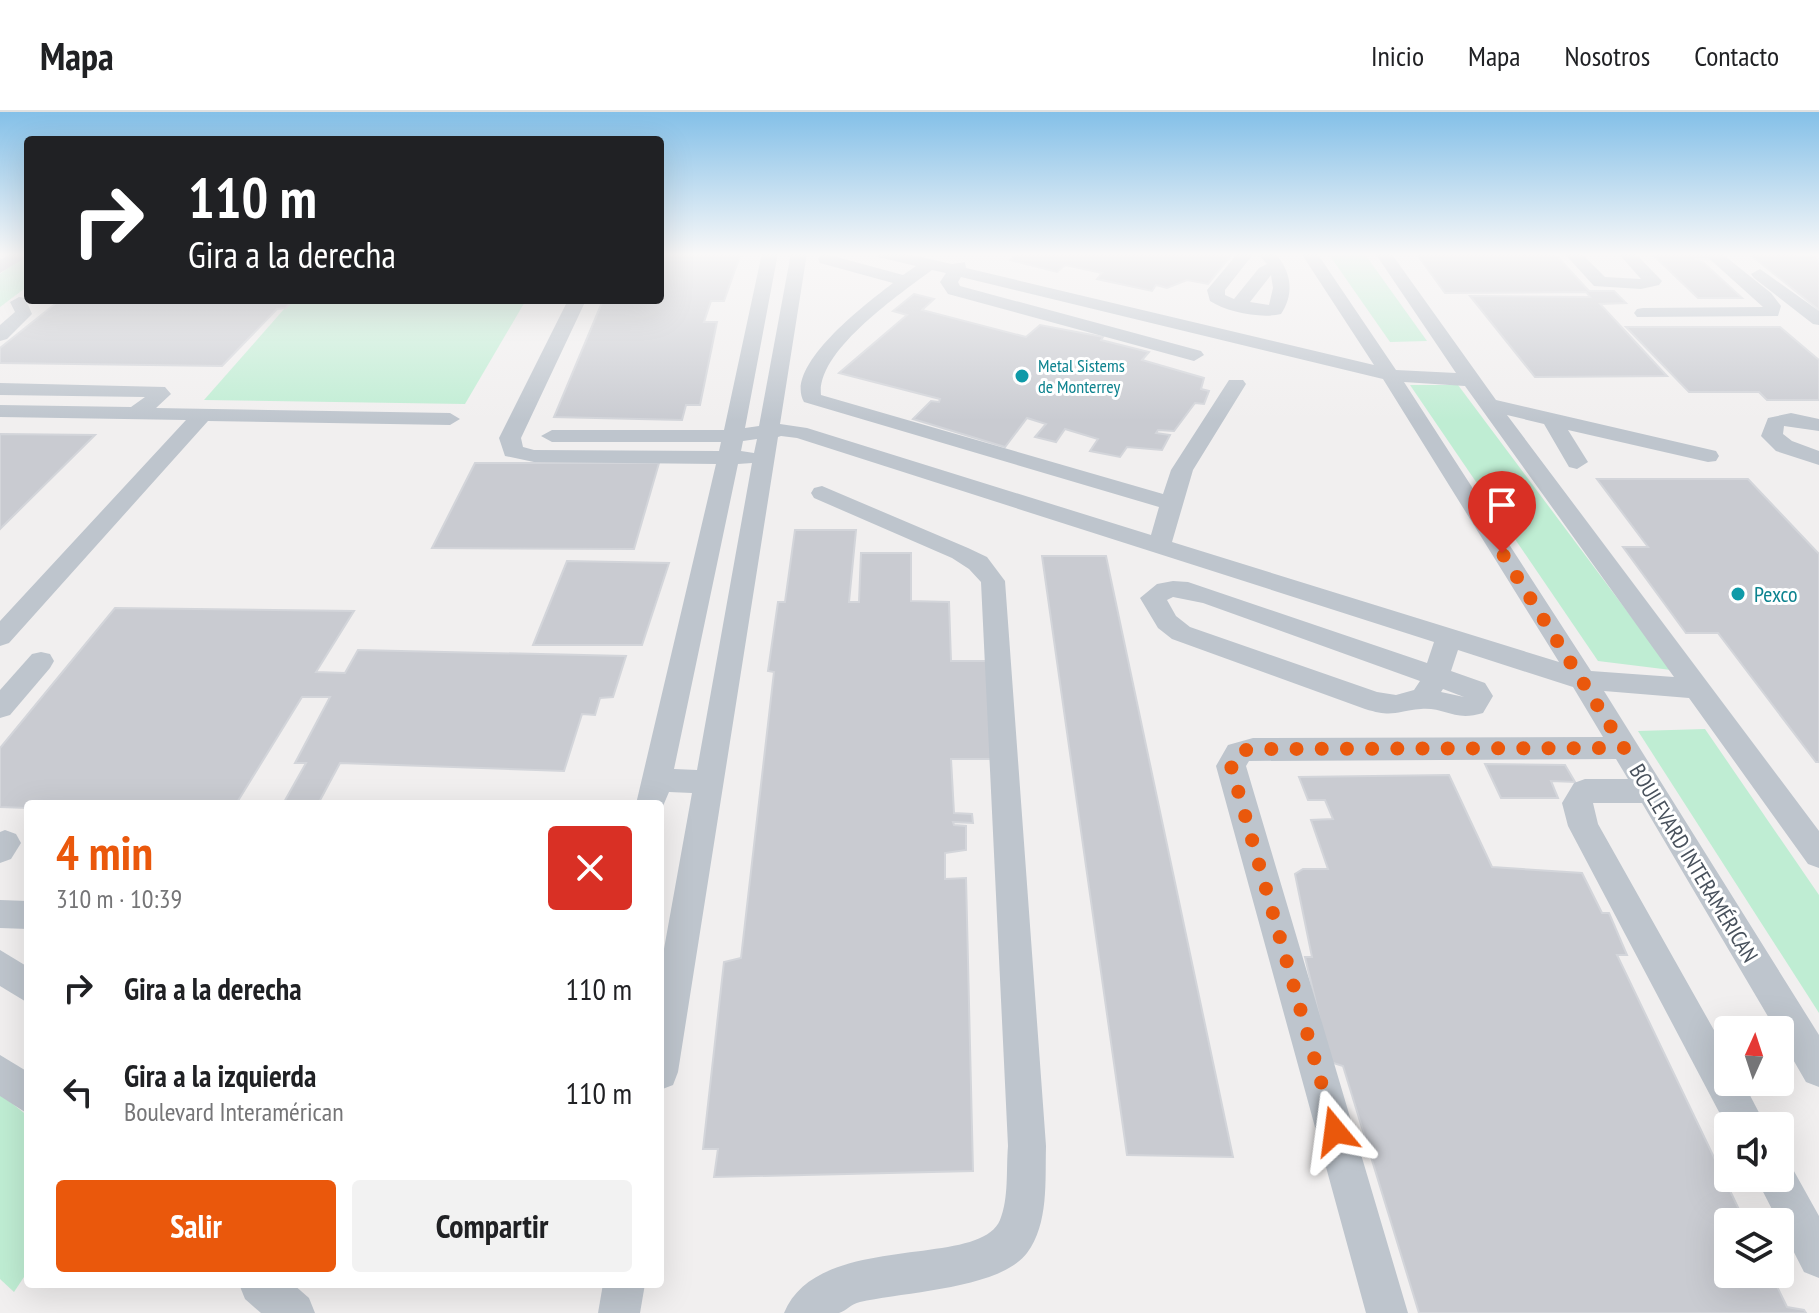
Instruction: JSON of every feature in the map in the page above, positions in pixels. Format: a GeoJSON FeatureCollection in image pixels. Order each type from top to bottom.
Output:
{"type":"FeatureCollection","features":[{"type":"Feature","properties":{"kind":"street"},"geometry":{"type":"LineString","coordinates":[[0,335],[23,314],[24,309]]}},
{"type":"Feature","properties":{"kind":"street"},"geometry":{"type":"LineString","coordinates":[[573,309],[510,438],[513,451],[534,456],[731,446],[770,432],[800,432],[1583,680],[1699,689]]}},
{"type":"Feature","properties":{"kind":"street"},"geometry":{"type":"LineString","coordinates":[[710,782],[654,792],[759,309]]}},
{"type":"Feature","properties":{"kind":"street"},"geometry":{"type":"LineString","coordinates":[[664,1049],[790,309]]}},
{"type":"Feature","properties":{"kind":"street"},"geometry":{"type":"LineString","coordinates":[[873,309],[847,330],[823,357],[808,383],[811,398],[1173,504]]}},
{"type":"Feature","properties":{"kind":"street"},"geometry":{"type":"LineString","coordinates":[[1024,309],[1194,355]]}},
{"type":"Feature","properties":{"kind":"street"},"geometry":{"type":"LineString","coordinates":[[1143,309],[1384,366],[1464,370]]}},
{"type":"Feature","properties":{"kind":"street","name":"BOULEVARD INTERAMÉRICAN"},"geometry":{"type":"LineString","coordinates":[[1346,309],[1583,680],[1819,1069]]}},
{"type":"Feature","properties":{"kind":"street"},"geometry":{"type":"LineString","coordinates":[[1422,309],[1819,855]]}},
{"type":"Feature","properties":{"kind":"street"},"geometry":{"type":"LineString","coordinates":[[1643,313],[1772,312],[1772,309]]}},
{"type":"Feature","properties":{"kind":"street"},"geometry":{"type":"LineString","coordinates":[[1159,546],[1182,470],[1236,384]]}},
{"type":"Feature","properties":{"kind":"street"},"geometry":{"type":"LineString","coordinates":[[0,389],[158,391],[161,394],[135,414]]}},
{"type":"Feature","properties":{"kind":"street"},"geometry":{"type":"LineString","coordinates":[[10,411],[45,389]]}},
{"type":"Feature","properties":{"kind":"street"},"geometry":{"type":"LineString","coordinates":[[1490,405],[1708,456]]}},
{"type":"Feature","properties":{"kind":"street"},"geometry":{"type":"LineString","coordinates":[[10,411],[450,419]]}},
{"type":"Feature","properties":{"kind":"street"},"geometry":{"type":"LineString","coordinates":[[0,637],[202,415]]}},
{"type":"Feature","properties":{"kind":"street"},"geometry":{"type":"LineString","coordinates":[[842,445],[869,417]]}},
{"type":"Feature","properties":{"kind":"street"},"geometry":{"type":"LineString","coordinates":[[1552,420],[1577,462]]}},
{"type":"Feature","properties":{"kind":"street"},"geometry":{"type":"LineString","coordinates":[[1819,425],[1781,420],[1775,422],[1772,436],[1784,446],[1819,458]]}},
{"type":"Feature","properties":{"kind":"street"},"geometry":{"type":"LineString","coordinates":[[552,436],[731,446],[764,459]]}},
{"type":"Feature","properties":{"kind":"street"},"geometry":{"type":"LineString","coordinates":[[805,1313],[839,1287],[900,1273],[984,1260],[1013,1240],[1023,1211],[1027,1146],[993,581],[978,563],[960,553],[822,493]]}},
{"type":"Feature","properties":{"kind":"street"},"geometry":{"type":"LineString","coordinates":[[1430,688],[1211,597],[1176,588],[1162,590],[1153,598],[1167,622],[1181,633],[1375,702],[1396,705],[1430,688],[1448,638]]}},
{"type":"Feature","properties":{"kind":"street"},"geometry":{"type":"LineString","coordinates":[[0,708],[41,661]]}},
{"type":"Feature","properties":{"kind":"street"},"geometry":{"type":"LineString","coordinates":[[1387,1313],[1231,766],[1234,756],[1240,751],[1253,749],[1624,748]]}},
{"type":"Feature","properties":{"kind":"street"},"geometry":{"type":"LineString","coordinates":[[1650,791],[1585,791],[1577,803],[1583,826],[1739,1112]]}},
{"type":"Feature","properties":{"kind":"street"},"geometry":{"type":"LineString","coordinates":[[0,914],[24,915]]}},
{"type":"Feature","properties":{"kind":"street"},"geometry":{"type":"LineString","coordinates":[[0,966],[24,984]]}},
{"type":"Feature","properties":{"kind":"street"},"geometry":{"type":"LineString","coordinates":[[0,1073],[24,1092]]}},
{"type":"Feature","properties":{"kind":"street"},"geometry":{"type":"LineString","coordinates":[[1784,1192],[1819,1257]]}},
{"type":"Feature","properties":{"kind":"street"},"geometry":{"type":"LineString","coordinates":[[265,1288],[294,1313]]}},
{"type":"Feature","properties":{"kind":"street"},"geometry":{"type":"LineString","coordinates":[[619,1313],[623,1288]]}},
{"type":"Feature","properties":{"kind":"green space"},"geometry":{"type":"Polygon","coordinates":[[[284,309],[521,309],[465,404],[204,400],[284,309]]]}},
{"type":"Feature","properties":{"kind":"green space"},"geometry":{"type":"Polygon","coordinates":[[[1367,309],[1404,309],[1427,341],[1390,342],[1367,309]]]}},
{"type":"Feature","properties":{"kind":"green space"},"geometry":{"type":"Polygon","coordinates":[[[1410,385],[1458,385],[1671,670],[1598,661],[1410,385]]]}},
{"type":"Feature","properties":{"kind":"green space"},"geometry":{"type":"Polygon","coordinates":[[[1705,729],[1819,895],[1819,1013],[1638,731],[1705,729]]]}},
{"type":"Feature","properties":{"kind":"green space"},"geometry":{"type":"Polygon","coordinates":[[[0,1094],[24,1113],[24,1277],[14,1292],[0,1279],[0,1094]]]}},
{"type":"Feature","properties":{"kind":"building"},"geometry":{"type":"Polygon","coordinates":[[[49,309],[277,309],[222,366],[0,363],[0,348],[49,309]]]}},
{"type":"Feature","properties":{"kind":"building"},"geometry":{"type":"Polygon","coordinates":[[[599,309],[708,309],[704,322],[717,322],[700,405],[686,405],[682,420],[554,417],[599,309]]]}},
{"type":"Feature","properties":{"kind":"building","name":"Metal Sistems de Monterrey"},"geometry":{"type":"Polygon","coordinates":[[[923,309],[1026,337],[1040,325],[1103,337],[1101,340],[1149,352],[1142,360],[1204,378],[1201,389],[1209,391],[1204,404],[1195,403],[1174,431],[1158,430],[1156,433],[1170,435],[1162,450],[1127,447],[1120,457],[1090,451],[1098,439],[1065,429],[1056,442],[1035,437],[1046,424],[1027,418],[1005,447],[913,419],[931,401],[939,402],[940,399],[839,373],[907,315],[893,311],[923,309]]]}},
{"type":"Feature","properties":{"kind":"building"},"geometry":{"type":"Polygon","coordinates":[[[1480,309],[1605,309],[1667,376],[1535,377],[1480,309]]]}},
{"type":"Feature","properties":{"kind":"building"},"geometry":{"type":"Polygon","coordinates":[[[1626,327],[1780,327],[1819,360],[1819,400],[1767,400],[1759,392],[1689,392],[1626,327]]]}},
{"type":"Feature","properties":{"kind":"building"},"geometry":{"type":"Polygon","coordinates":[[[0,434],[95,435],[0,529],[0,434]]]}},
{"type":"Feature","properties":{"kind":"building"},"geometry":{"type":"Polygon","coordinates":[[[475,463],[659,463],[634,549],[432,548],[475,463]]]}},
{"type":"Feature","properties":{"kind":"building","name":"Pexco"},"geometry":{"type":"Polygon","coordinates":[[[1597,479],[1748,479],[1819,554],[1819,762],[1718,633],[1686,633],[1623,547],[1648,547],[1597,479]]]}},
{"type":"Feature","properties":{"kind":"building"},"geometry":{"type":"Polygon","coordinates":[[[795,530],[856,530],[849,602],[859,602],[861,553],[911,553],[911,601],[949,602],[951,661],[988,661],[996,759],[951,759],[954,813],[972,814],[973,823],[953,822],[954,825],[966,826],[966,850],[945,853],[945,879],[966,878],[973,1171],[714,1177],[718,1149],[703,1149],[724,962],[741,958],[774,672],[768,671],[778,602],[785,602],[795,530]]]}},
{"type":"Feature","properties":{"kind":"building"},"geometry":{"type":"Polygon","coordinates":[[[1042,556],[1106,556],[1233,1157],[1127,1155],[1042,556]]]}},
{"type":"Feature","properties":{"kind":"building"},"geometry":{"type":"Polygon","coordinates":[[[567,561],[669,563],[642,645],[533,645],[567,561]]]}},
{"type":"Feature","properties":{"kind":"building"},"geometry":{"type":"Polygon","coordinates":[[[115,608],[354,611],[316,672],[345,673],[358,650],[626,656],[613,697],[600,698],[595,715],[582,714],[564,771],[340,763],[320,800],[285,800],[306,763],[295,763],[330,697],[302,697],[238,800],[24,800],[24,808],[0,807],[0,748],[115,608]]]}},
{"type":"Feature","properties":{"kind":"building"},"geometry":{"type":"Polygon","coordinates":[[[1485,764],[1565,765],[1575,782],[1551,781],[1558,798],[1501,798],[1485,764]]]}},
{"type":"Feature","properties":{"kind":"building"},"geometry":{"type":"Polygon","coordinates":[[[1449,775],[1492,867],[1582,873],[1602,913],[1609,913],[1627,955],[1617,955],[1714,1157],[1714,1192],[1731,1192],[1738,1208],[1714,1208],[1714,1288],[1778,1288],[1787,1307],[1806,1313],[1419,1313],[1343,1066],[1330,1062],[1305,957],[1312,957],[1295,874],[1303,869],[1328,869],[1311,820],[1333,819],[1325,800],[1308,800],[1299,777],[1449,775]]]}},
{"type":"Feature","properties":{"kind":"place","name":"Metal Sistems de Monterrey"},"geometry":{"type":"Point","coordinates":[1022,376]}},
{"type":"Feature","properties":{"kind":"place","name":"Pexco"},"geometry":{"type":"Point","coordinates":[1738,594]}},
{"type":"Feature","properties":{"kind":"route"},"geometry":{"type":"LineString","coordinates":[[1335,1131],[1231,766],[1234,756],[1240,751],[1253,749],[1624,748],[1502,553]]}}]}
